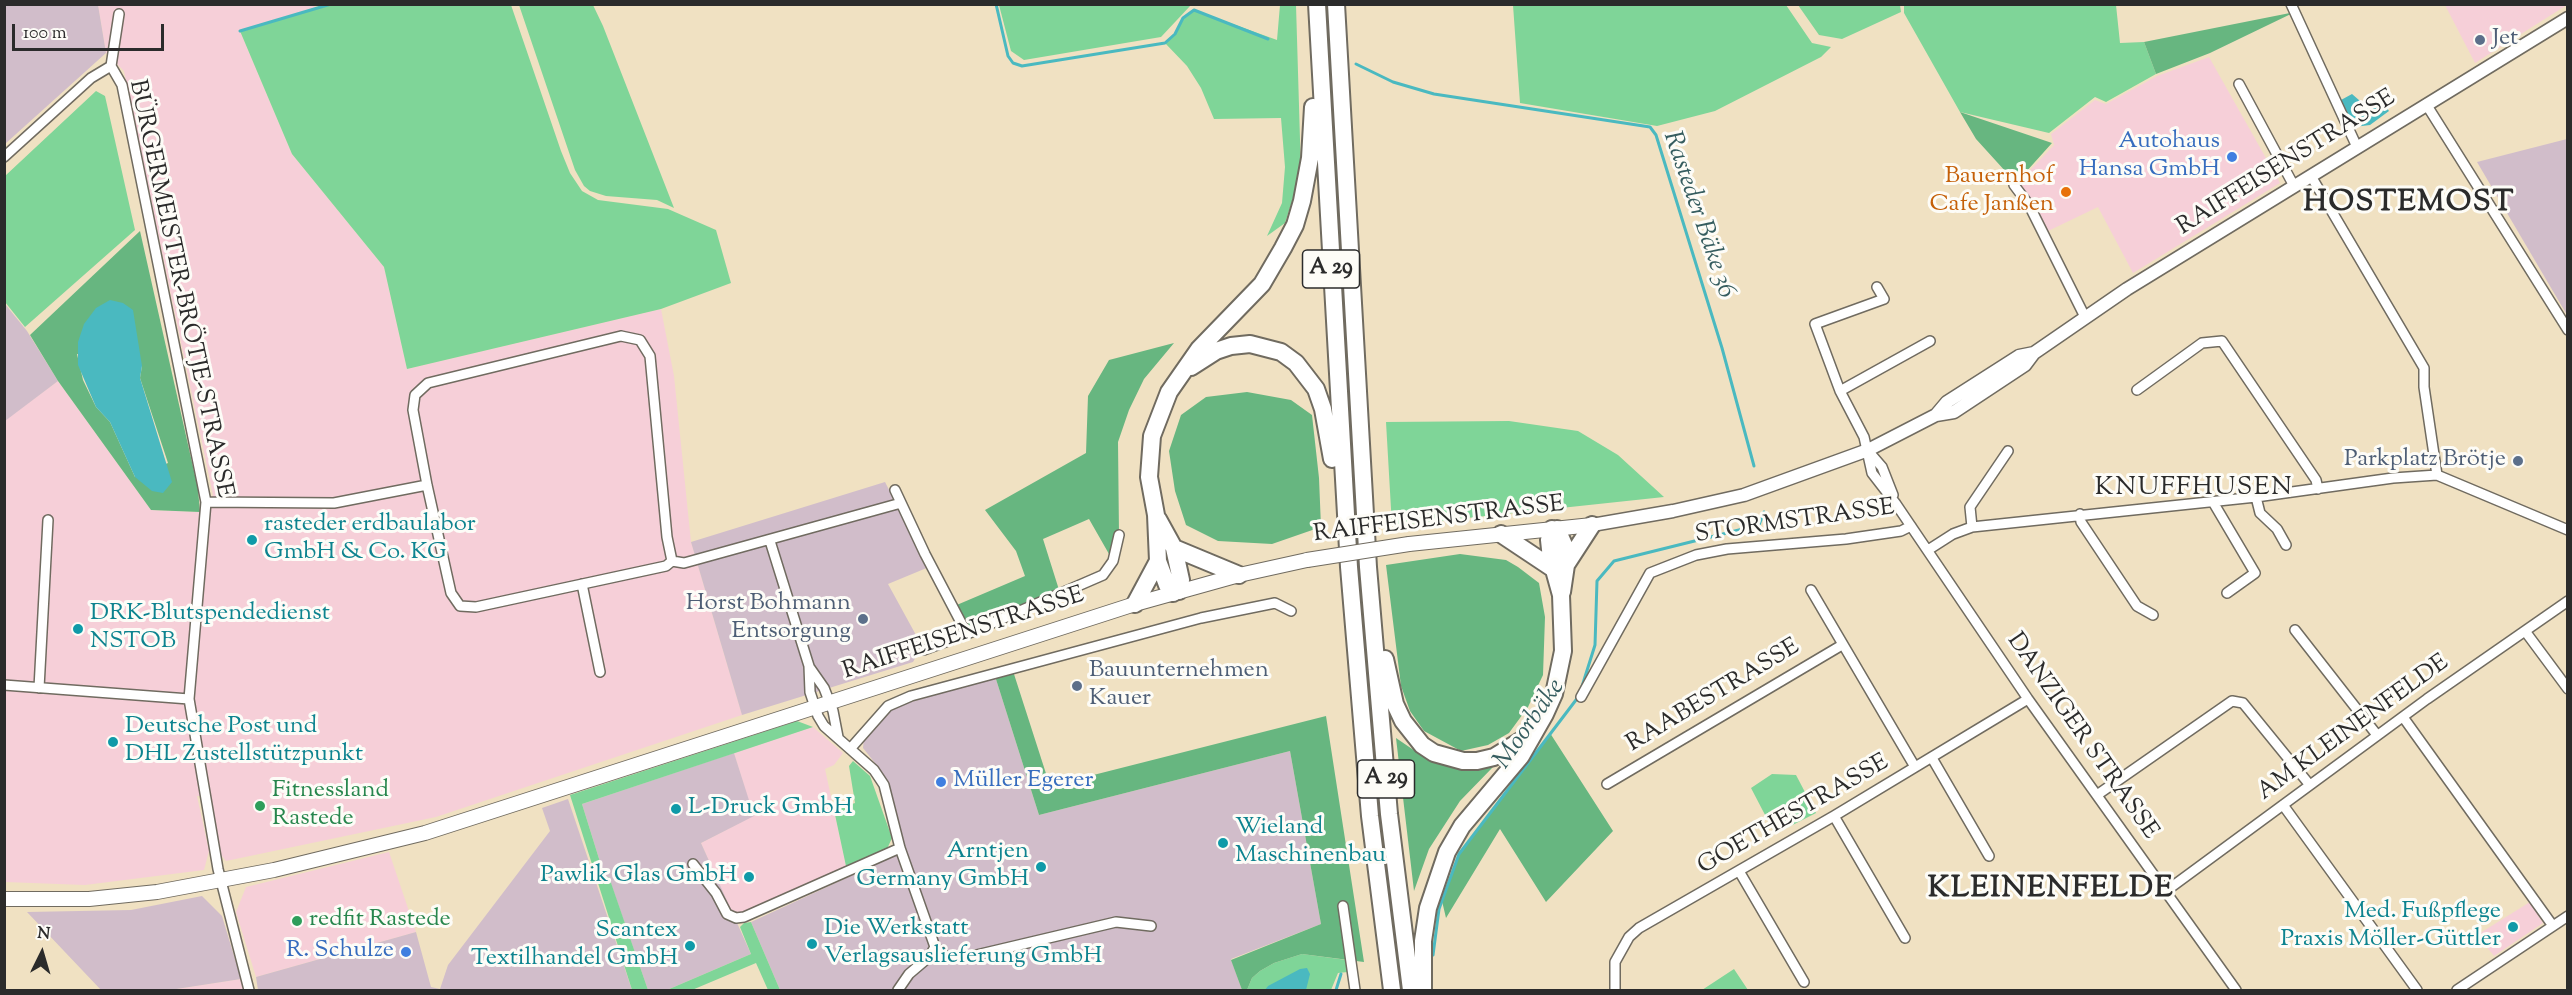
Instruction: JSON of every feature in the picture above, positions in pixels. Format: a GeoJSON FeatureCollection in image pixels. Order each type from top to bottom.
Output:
{"type":"FeatureCollection","features":[{"type":"Feature","properties":{"kind":"highway"},"geometry":{"type":"LineString","coordinates":[[1183,373],[1199,349],[1262,284],[1295,225],[1310,158],[1314,101],[1308,11],[1311,4]]}},
{"type":"Feature","properties":{"kind":"highway","name":"A 29"},"geometry":{"type":"LineString","coordinates":[[1317,4],[1349,567],[1370,816],[1392,990]]}},
{"type":"Feature","properties":{"kind":"highway","name":"A 29"},"geometry":{"type":"LineString","coordinates":[[1335,4],[1368,567],[1388,802],[1411,990]]}},
{"type":"Feature","properties":{"kind":"highway","name":"A 29"},"geometry":{"type":"LineString","coordinates":[[1176,592],[1181,580],[1174,548],[1156,515],[1149,477],[1152,436],[1160,411],[1183,373],[1216,351],[1232,346],[1250,344],[1281,352],[1296,363],[1309,378],[1323,409],[1328,430],[1338,530],[1349,567]]}},
{"type":"Feature","properties":{"kind":"highway"},"geometry":{"type":"LineString","coordinates":[[1156,515],[1158,561],[1167,585],[1176,592]]}},
{"type":"Feature","properties":{"kind":"highway"},"geometry":{"type":"LineString","coordinates":[[1559,567],[1592,525]]}},
{"type":"Feature","properties":{"kind":"highway"},"geometry":{"type":"LineString","coordinates":[[1423,990],[1423,941],[1428,908],[1447,852],[1461,826],[1521,756],[1554,694],[1563,651],[1559,567],[1550,540],[1555,529]]}},
{"type":"Feature","properties":{"kind":"highway"},"geometry":{"type":"LineString","coordinates":[[1501,534],[1559,567]]}},
{"type":"Feature","properties":{"kind":"highway"},"geometry":{"type":"LineString","coordinates":[[1174,548],[1239,575]]}},
{"type":"Feature","properties":{"kind":"highway"},"geometry":{"type":"LineString","coordinates":[[1135,604],[1158,561]]}},
{"type":"Feature","properties":{"kind":"highway","name":"A 29"},"geometry":{"type":"LineString","coordinates":[[1368,567],[1378,588],[1385,658],[1395,704],[1407,727],[1422,745],[1447,758],[1477,761],[1494,757],[1536,731]]}},
{"type":"Feature","properties":{"kind":"main road","name":"RAIFFEISENSTRASSE"},"geometry":{"type":"LineString","coordinates":[[4,899],[89,899],[157,892],[221,881],[426,833],[1135,604],[1239,575],[1307,560],[1409,544],[1592,525]]}},
{"type":"Feature","properties":{"kind":"street"},"geometry":{"type":"LineString","coordinates":[[2292,4],[2357,147]]}},
{"type":"Feature","properties":{"kind":"street","name":"BÜRGERMEISTER-BRÖTJE-STRASSE"},"geometry":{"type":"LineString","coordinates":[[119,15],[111,66],[122,85],[206,502],[189,699],[221,881],[249,990]]}},
{"type":"Feature","properties":{"kind":"street","name":"RAIFFEISENSTRASSE"},"geometry":{"type":"LineString","coordinates":[[1592,525],[1673,511],[1744,495],[1868,450],[1936,415],[1954,412],[2025,365],[2034,353],[2085,317],[2568,18]]}},
{"type":"Feature","properties":{"kind":"street","name":"BÜRGERMEISTER-BRÖTJE-STRASSE"},"geometry":{"type":"LineString","coordinates":[[4,157],[91,78],[111,66]]}},
{"type":"Feature","properties":{"kind":"street"},"geometry":{"type":"LineString","coordinates":[[2239,84],[2294,186]]}},
{"type":"Feature","properties":{"kind":"street"},"geometry":{"type":"LineString","coordinates":[[2426,104],[2568,330]]}},
{"type":"Feature","properties":{"kind":"street"},"geometry":{"type":"LineString","coordinates":[[2311,176],[2424,368],[2424,387],[2437,475]]}},
{"type":"Feature","properties":{"kind":"street"},"geometry":{"type":"LineString","coordinates":[[2014,185],[2029,205],[2085,317]]}},
{"type":"Feature","properties":{"kind":"street","name":"DANZIGER STRASSE"},"geometry":{"type":"LineString","coordinates":[[1877,287],[1884,299],[1815,324],[1840,391],[1864,437],[1872,473],[1928,550],[2028,699],[2236,990]]}},
{"type":"Feature","properties":{"kind":"street"},"geometry":{"type":"LineString","coordinates":[[672,561],[667,537],[650,356],[640,340],[621,336],[428,383],[415,395],[413,410],[427,485],[451,593],[460,606],[476,607],[666,566],[672,561],[684,563],[901,503]]}},
{"type":"Feature","properties":{"kind":"street"},"geometry":{"type":"LineString","coordinates":[[1840,391],[1930,341]]}},
{"type":"Feature","properties":{"kind":"street"},"geometry":{"type":"LineString","coordinates":[[2137,390],[2202,343],[2222,341],[2316,480],[2318,489]]}},
{"type":"Feature","properties":{"kind":"street"},"geometry":{"type":"LineString","coordinates":[[1972,527],[1970,507],[2008,451]]}},
{"type":"Feature","properties":{"kind":"street"},"geometry":{"type":"LineString","coordinates":[[1928,550],[1953,534],[1972,527],[2256,497],[2393,478],[2437,475],[2568,530]]}},
{"type":"Feature","properties":{"kind":"street"},"geometry":{"type":"LineString","coordinates":[[206,502],[334,503],[427,485]]}},
{"type":"Feature","properties":{"kind":"street"},"geometry":{"type":"LineString","coordinates":[[896,490],[967,634]]}},
{"type":"Feature","properties":{"kind":"street"},"geometry":{"type":"LineString","coordinates":[[2256,497],[2260,513],[2277,529],[2286,545]]}},
{"type":"Feature","properties":{"kind":"street"},"geometry":{"type":"LineString","coordinates":[[2213,501],[2254,573],[2228,593]]}},
{"type":"Feature","properties":{"kind":"street"},"geometry":{"type":"LineString","coordinates":[[2080,514],[2081,522],[2137,606],[2153,615]]}},
{"type":"Feature","properties":{"kind":"street"},"geometry":{"type":"LineString","coordinates":[[39,688],[48,520]]}},
{"type":"Feature","properties":{"kind":"street","name":"STORMSTRASSE"},"geometry":{"type":"LineString","coordinates":[[1581,697],[1650,573],[1696,555],[1727,549],[1846,539],[1901,531],[1911,526]]}},
{"type":"Feature","properties":{"kind":"street"},"geometry":{"type":"LineString","coordinates":[[924,650],[967,634],[1103,575],[1113,561],[1119,535]]}},
{"type":"Feature","properties":{"kind":"street"},"geometry":{"type":"LineString","coordinates":[[770,541],[809,666],[810,693],[815,706],[824,726],[874,770],[884,785],[900,848],[918,905],[935,947],[946,957],[968,957],[1116,922],[1151,926]]}},
{"type":"Feature","properties":{"kind":"street"},"geometry":{"type":"LineString","coordinates":[[582,584],[600,672]]}},
{"type":"Feature","properties":{"kind":"street"},"geometry":{"type":"LineString","coordinates":[[1811,591],[1914,767]]}},
{"type":"Feature","properties":{"kind":"street","name":"AM KLEINENFELDE"},"geometry":{"type":"LineString","coordinates":[[2166,891],[2309,784],[2568,601]]}},
{"type":"Feature","properties":{"kind":"street"},"geometry":{"type":"LineString","coordinates":[[850,749],[888,706],[911,696],[1201,618],[1275,603],[1291,611]]}},
{"type":"Feature","properties":{"kind":"street"},"geometry":{"type":"LineString","coordinates":[[2295,630],[2378,735]]}},
{"type":"Feature","properties":{"kind":"street"},"geometry":{"type":"LineString","coordinates":[[2525,631],[2568,689]]}},
{"type":"Feature","properties":{"kind":"street","name":"RAABESTRASSE"},"geometry":{"type":"LineString","coordinates":[[1607,784],[1842,645]]}},
{"type":"Feature","properties":{"kind":"street"},"geometry":{"type":"LineString","coordinates":[[809,666],[824,688],[837,737]]}},
{"type":"Feature","properties":{"kind":"street"},"geometry":{"type":"LineString","coordinates":[[4,685],[189,699]]}},
{"type":"Feature","properties":{"kind":"street","name":"GOETHESTRASSE"},"geometry":{"type":"LineString","coordinates":[[1614,990],[1615,962],[1629,937],[1639,928],[1834,816],[2028,699]]}},
{"type":"Feature","properties":{"kind":"street"},"geometry":{"type":"LineString","coordinates":[[2097,795],[2232,700],[2243,704],[2309,784]]}},
{"type":"Feature","properties":{"kind":"street"},"geometry":{"type":"LineString","coordinates":[[2403,717],[2553,926]]}},
{"type":"Feature","properties":{"kind":"street"},"geometry":{"type":"LineString","coordinates":[[1932,758],[1989,856]]}},
{"type":"Feature","properties":{"kind":"street"},"geometry":{"type":"LineString","coordinates":[[2283,805],[2417,990]]}},
{"type":"Feature","properties":{"kind":"street"},"geometry":{"type":"LineString","coordinates":[[1834,816],[1905,938]]}},
{"type":"Feature","properties":{"kind":"street"},"geometry":{"type":"LineString","coordinates":[[693,864],[716,893],[727,914],[736,918],[744,917],[900,848]]}},
{"type":"Feature","properties":{"kind":"street"},"geometry":{"type":"LineString","coordinates":[[1739,871],[1804,981]]}},
{"type":"Feature","properties":{"kind":"street"},"geometry":{"type":"LineString","coordinates":[[1343,906],[1355,990]]}},
{"type":"Feature","properties":{"kind":"street"},"geometry":{"type":"LineString","coordinates":[[2457,990],[2472,987],[2568,916]]}},
{"type":"Feature","properties":{"kind":"street"},"geometry":{"type":"LineString","coordinates":[[898,990],[909,974],[929,957],[935,947]]}},
{"type":"Feature","properties":{"kind":"shaded area"},"geometry":{"type":"Polygon","coordinates":[[[5,4],[98,5],[106,53],[5,144],[5,4]]]}},
{"type":"Feature","properties":{"kind":"shaded area"},"geometry":{"type":"Polygon","coordinates":[[[98,5],[314,5],[317,10],[240,31],[292,154],[384,267],[407,369],[661,309],[674,376],[691,542],[742,715],[436,817],[226,861],[217,850],[205,796],[197,796],[209,851],[204,870],[85,885],[5,882],[4,421],[58,381],[151,510],[199,512],[213,495],[124,71],[106,53],[98,5]]]}},
{"type":"Feature","properties":{"kind":"shaded area"},"geometry":{"type":"Polygon","coordinates":[[[2445,5],[2567,5],[2475,63],[2445,5]]]}},
{"type":"Feature","properties":{"kind":"shaded area"},"geometry":{"type":"Polygon","coordinates":[[[2209,57],[2280,183],[2133,273],[2098,207],[2046,232],[2017,184],[2054,145],[2051,134],[2095,100],[2106,104],[2157,76],[2209,57]]]}},
{"type":"Feature","properties":{"kind":"shaded area"},"geometry":{"type":"Polygon","coordinates":[[[2568,139],[2567,315],[2477,162],[2568,139]]]}},
{"type":"Feature","properties":{"kind":"shaded area"},"geometry":{"type":"Polygon","coordinates":[[[5,304],[27,331],[58,381],[5,421],[5,304]]]}},
{"type":"Feature","properties":{"kind":"shaded area"},"geometry":{"type":"Polygon","coordinates":[[[885,482],[929,567],[888,584],[922,646],[913,662],[742,715],[691,542],[885,482]]]}},
{"type":"Feature","properties":{"kind":"shaded area"},"geometry":{"type":"Polygon","coordinates":[[[995,676],[1039,815],[1290,751],[1321,924],[1231,959],[1242,990],[780,990],[751,922],[905,851],[888,785],[879,768],[863,748],[864,737],[892,708],[995,676]]]}},
{"type":"Feature","properties":{"kind":"shaded area"},"geometry":{"type":"Polygon","coordinates":[[[813,727],[843,753],[834,765],[825,769],[846,866],[743,913],[731,911],[701,843],[753,816],[734,753],[813,727]]]}},
{"type":"Feature","properties":{"kind":"shaded area"},"geometry":{"type":"Polygon","coordinates":[[[734,753],[754,816],[701,843],[751,954],[667,990],[648,990],[609,878],[605,878],[582,804],[734,753]]]}},
{"type":"Feature","properties":{"kind":"shaded area"},"geometry":{"type":"Polygon","coordinates":[[[568,799],[632,990],[258,990],[256,977],[416,932],[431,987],[440,989],[448,965],[550,831],[542,808],[568,799]]]}},
{"type":"Feature","properties":{"kind":"shaded area"},"geometry":{"type":"Polygon","coordinates":[[[389,852],[416,932],[256,977],[236,912],[246,887],[389,852]]]}},
{"type":"Feature","properties":{"kind":"shaded area"},"geometry":{"type":"Polygon","coordinates":[[[202,896],[222,916],[241,979],[170,990],[101,990],[27,912],[131,910],[202,896]]]}},
{"type":"Feature","properties":{"kind":"shaded area"},"geometry":{"type":"Polygon","coordinates":[[[2530,902],[2543,923],[2494,956],[2477,935],[2530,902]]]}},
{"type":"Feature","properties":{"kind":"shaded area"},"geometry":{"type":"Polygon","coordinates":[[[241,979],[244,990],[170,990],[241,979]]]}},
{"type":"Feature","properties":{"kind":"green space"},"geometry":{"type":"Polygon","coordinates":[[[999,4],[1191,5],[1161,37],[1024,60],[1011,51],[999,4]]]}},
{"type":"Feature","properties":{"kind":"green space"},"geometry":{"type":"Polygon","coordinates":[[[331,5],[511,5],[561,151],[570,173],[582,191],[598,200],[668,209],[716,230],[731,283],[661,309],[407,369],[384,267],[292,154],[240,31],[331,5]]]}},
{"type":"Feature","properties":{"kind":"green space"},"geometry":{"type":"Polygon","coordinates":[[[519,5],[593,5],[674,208],[657,200],[606,196],[590,191],[584,186],[575,170],[519,5]]]}},
{"type":"Feature","properties":{"kind":"green space"},"geometry":{"type":"Polygon","coordinates":[[[1280,5],[1296,5],[1301,173],[1285,223],[1267,236],[1282,203],[1285,167],[1281,118],[1214,119],[1201,88],[1187,66],[1165,43],[1175,34],[1183,18],[1194,10],[1277,40],[1280,5]]]}},
{"type":"Feature","properties":{"kind":"green space"},"geometry":{"type":"Polygon","coordinates":[[[1513,5],[1786,5],[1812,43],[1831,47],[1821,57],[1715,111],[1657,126],[1520,103],[1513,5]]]}},
{"type":"Feature","properties":{"kind":"green space"},"geometry":{"type":"Polygon","coordinates":[[[1798,5],[1900,5],[1901,12],[1842,39],[1819,35],[1798,5]]]}},
{"type":"Feature","properties":{"kind":"green space"},"geometry":{"type":"Polygon","coordinates":[[[1904,5],[2116,5],[2120,43],[2144,42],[2156,74],[2106,102],[2095,97],[2049,133],[1960,112],[1904,13],[1904,5]]]}},
{"type":"Feature","properties":{"kind":"green space"},"geometry":{"type":"Polygon","coordinates":[[[2295,12],[2210,53],[2156,74],[2144,42],[2295,12]]]}},
{"type":"Feature","properties":{"kind":"green space"},"geometry":{"type":"Polygon","coordinates":[[[96,91],[105,96],[135,230],[25,327],[5,302],[5,176],[96,91]]]}},
{"type":"Feature","properties":{"kind":"green space"},"geometry":{"type":"Polygon","coordinates":[[[1960,112],[2052,143],[2016,183],[1976,139],[1960,112]]]}},
{"type":"Feature","properties":{"kind":"green space"},"geometry":{"type":"Polygon","coordinates":[[[140,231],[198,489],[200,512],[151,510],[58,381],[30,335],[140,231]],[[77,354],[83,380],[96,407],[110,422],[135,477],[168,463],[140,378],[142,366],[77,354]]]}},
{"type":"Feature","properties":{"kind":"green space"},"geometry":{"type":"Polygon","coordinates":[[[1174,343],[1144,379],[1129,410],[1118,442],[1119,535],[1113,561],[1089,519],[1043,539],[1060,593],[967,634],[952,607],[1025,576],[1016,551],[985,510],[1086,453],[1088,396],[1109,360],[1174,343]]]}},
{"type":"Feature","properties":{"kind":"green space"},"geometry":{"type":"Polygon","coordinates":[[[1247,392],[1291,400],[1312,415],[1319,478],[1321,527],[1272,544],[1218,541],[1186,525],[1175,491],[1169,451],[1181,415],[1206,397],[1247,392]]]}},
{"type":"Feature","properties":{"kind":"green space"},"geometry":{"type":"Polygon","coordinates":[[[1509,421],[1578,431],[1618,455],[1664,497],[1392,526],[1386,422],[1509,421]]]}},
{"type":"Feature","properties":{"kind":"green space"},"geometry":{"type":"Polygon","coordinates":[[[1460,554],[1506,560],[1518,567],[1539,583],[1545,617],[1543,675],[1528,707],[1509,733],[1488,745],[1461,751],[1424,731],[1410,711],[1401,686],[1386,565],[1460,554]]]}},
{"type":"Feature","properties":{"kind":"green space"},"geometry":{"type":"Polygon","coordinates":[[[1013,671],[1050,786],[1326,716],[1364,962],[1302,954],[1274,963],[1260,971],[1252,978],[1247,990],[1242,990],[1231,960],[1321,924],[1290,751],[1039,815],[995,676],[1013,671]]]}},
{"type":"Feature","properties":{"kind":"green space"},"geometry":{"type":"Polygon","coordinates":[[[797,721],[813,727],[582,804],[605,878],[609,877],[648,990],[632,990],[570,795],[797,721]]]}},
{"type":"Feature","properties":{"kind":"green space"},"geometry":{"type":"Polygon","coordinates":[[[1550,733],[1613,831],[1546,902],[1500,829],[1446,918],[1442,901],[1459,854],[1550,733]]]}},
{"type":"Feature","properties":{"kind":"green space"},"geometry":{"type":"Polygon","coordinates":[[[1396,738],[1418,753],[1440,763],[1468,769],[1493,767],[1460,801],[1429,849],[1414,891],[1396,738]]]}},
{"type":"Feature","properties":{"kind":"green space"},"geometry":{"type":"Polygon","coordinates":[[[853,761],[870,776],[892,838],[887,849],[846,866],[834,810],[855,803],[849,766],[853,761]]]}},
{"type":"Feature","properties":{"kind":"green space"},"geometry":{"type":"Polygon","coordinates":[[[1772,774],[1796,775],[1816,813],[1775,834],[1751,788],[1772,774]]]}},
{"type":"Feature","properties":{"kind":"green space"},"geometry":{"type":"Polygon","coordinates":[[[751,922],[780,990],[768,990],[756,963],[692,990],[667,990],[751,954],[740,927],[744,923],[751,922]]]}},
{"type":"Feature","properties":{"kind":"green space"},"geometry":{"type":"Polygon","coordinates":[[[1302,954],[1347,960],[1348,972],[1338,973],[1331,990],[1247,990],[1252,978],[1260,971],[1274,963],[1302,954]]]}},
{"type":"Feature","properties":{"kind":"green space"},"geometry":{"type":"Polygon","coordinates":[[[1734,969],[1748,990],[1702,990],[1734,969]]]}},
{"type":"Feature","properties":{"kind":"water"},"geometry":{"type":"Polygon","coordinates":[[[2352,94],[2367,107],[2386,107],[2389,111],[2370,125],[2354,127],[2341,100],[2352,94]]]}},
{"type":"Feature","properties":{"kind":"water"},"geometry":{"type":"Polygon","coordinates":[[[110,300],[123,303],[133,310],[142,366],[140,378],[172,482],[163,493],[152,491],[135,477],[110,422],[96,407],[78,365],[78,342],[84,324],[96,308],[110,300]]]}},
{"type":"Feature","properties":{"kind":"water"},"geometry":{"type":"Polygon","coordinates":[[[1307,968],[1310,974],[1306,990],[1265,990],[1268,986],[1300,969],[1307,968]]]}},
{"type":"Feature","properties":{"kind":"waterway"},"geometry":{"type":"LineString","coordinates":[[240,31],[331,4]]}},
{"type":"Feature","properties":{"kind":"waterway","name":"Rasteder Bäke 36"},"geometry":{"type":"LineString","coordinates":[[996,4],[1008,56],[1013,63],[1022,66],[1165,43],[1175,34],[1183,18],[1194,10],[1268,39]]}},
{"type":"Feature","properties":{"kind":"waterway","name":"Rasteder Bäke 36"},"geometry":{"type":"LineString","coordinates":[[1356,64],[1393,82],[1434,94],[1650,127],[1656,135],[1722,348],[1754,466]]}},
{"type":"Feature","properties":{"kind":"waterway","name":"Moorbäke"},"geometry":{"type":"LineString","coordinates":[[1433,955],[1439,909],[1459,854],[1579,696],[1595,645],[1597,581],[1614,561],[1759,525],[1764,512]]}},
{"type":"Feature","properties":{"kind":"waterway","name":"Rasteder Bäke 36"},"geometry":{"type":"LineString","coordinates":[[1336,990],[1341,974]]}},
{"type":"Feature","properties":{"kind":"place","name":"Jet"},"geometry":{"type":"Point","coordinates":[2480,40]}},
{"type":"Feature","properties":{"kind":"place","name":"Autohaus Hansa GmbH"},"geometry":{"type":"Point","coordinates":[2232,157]}},
{"type":"Feature","properties":{"kind":"place","name":"Bauernhof Cafe Janßen"},"geometry":{"type":"Point","coordinates":[2066,192]}},
{"type":"Feature","properties":{"kind":"place","name":"Parkplatz Brötje"},"geometry":{"type":"Point","coordinates":[2518,461]}},
{"type":"Feature","properties":{"kind":"place","name":"rasteder erdbaulabor GmbH & Co. KG"},"geometry":{"type":"Point","coordinates":[252,540]}},
{"type":"Feature","properties":{"kind":"place","name":"Horst Bohmann Entsorgung"},"geometry":{"type":"Point","coordinates":[863,619]}},
{"type":"Feature","properties":{"kind":"place","name":"DRK-Blutspendedienst NSTOB"},"geometry":{"type":"Point","coordinates":[78,629]}},
{"type":"Feature","properties":{"kind":"place","name":"Bauunternehmen Kauer"},"geometry":{"type":"Point","coordinates":[1077,686]}},
{"type":"Feature","properties":{"kind":"place","name":"Deutsche Post und DHL Zustellstützpunkt"},"geometry":{"type":"Point","coordinates":[113,742]}},
{"type":"Feature","properties":{"kind":"place","name":"Müller Egerer"},"geometry":{"type":"Point","coordinates":[941,782]}},
{"type":"Feature","properties":{"kind":"place","name":"Fitnessland Rastede"},"geometry":{"type":"Point","coordinates":[260,806]}},
{"type":"Feature","properties":{"kind":"place","name":"L-Druck GmbH"},"geometry":{"type":"Point","coordinates":[676,809]}},
{"type":"Feature","properties":{"kind":"place","name":"Wieland Maschinenbau"},"geometry":{"type":"Point","coordinates":[1223,843]}},
{"type":"Feature","properties":{"kind":"place","name":"Arntjen Germany GmbH"},"geometry":{"type":"Point","coordinates":[1041,867]}},
{"type":"Feature","properties":{"kind":"place","name":"Pawlik Glas GmbH"},"geometry":{"type":"Point","coordinates":[749,877]}},
{"type":"Feature","properties":{"kind":"place","name":"redfit Rastede"},"geometry":{"type":"Point","coordinates":[297,921]}},
{"type":"Feature","properties":{"kind":"place","name":"Med. Fußpflege Praxis Möller-Güttler"},"geometry":{"type":"Point","coordinates":[2513,927]}},
{"type":"Feature","properties":{"kind":"place","name":"Die Werkstatt Verlagsauslieferung GmbH"},"geometry":{"type":"Point","coordinates":[812,944]}},
{"type":"Feature","properties":{"kind":"place","name":"Scantex Textilhandel GmbH"},"geometry":{"type":"Point","coordinates":[690,946]}},
{"type":"Feature","properties":{"kind":"place","name":"R. Schulze"},"geometry":{"type":"Point","coordinates":[406,952]}},
{"type":"Feature","properties":{"kind":"district","name":"HOSTEMOST"},"geometry":{"type":"Point","coordinates":[2409,205]}},
{"type":"Feature","properties":{"kind":"district","name":"KNUFFHUSEN"},"geometry":{"type":"Point","coordinates":[2194,490]}},
{"type":"Feature","properties":{"kind":"district","name":"KLEINENFELDE"},"geometry":{"type":"Point","coordinates":[2051,891]}}]}
